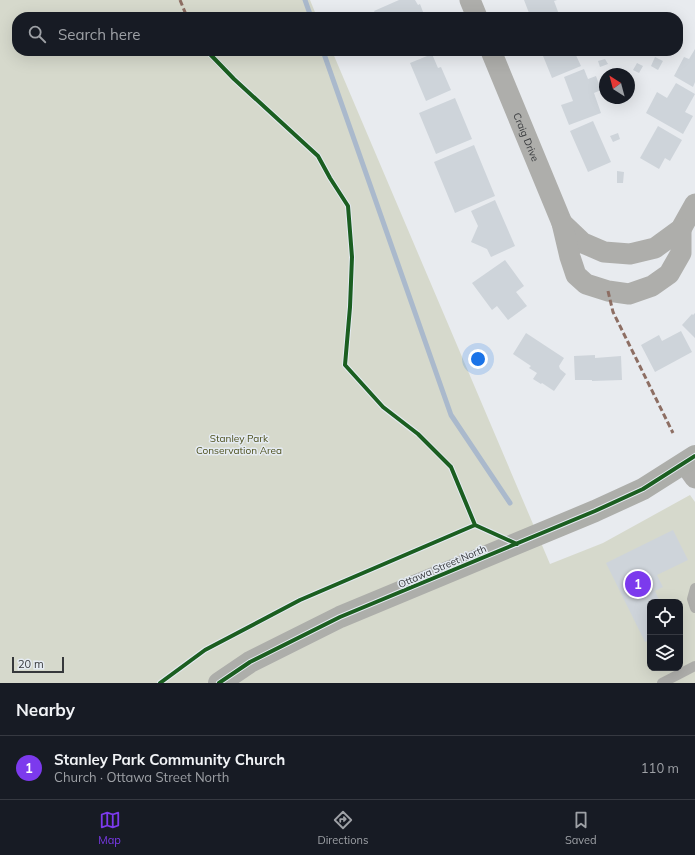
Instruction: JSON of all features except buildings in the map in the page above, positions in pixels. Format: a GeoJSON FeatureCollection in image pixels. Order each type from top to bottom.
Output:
{"type":"FeatureCollection","features":[{"type":"Feature","properties":{"kind":"main road","name":"Ottawa Street North"},"geometry":{"type":"LineString","coordinates":[[219,683],[250,662],[340,617],[595,511],[692,466]]}},
{"type":"Feature","properties":{"kind":"street"},"geometry":{"type":"LineString","coordinates":[[470,0],[475,12]]}},
{"type":"Feature","properties":{"kind":"street","name":"Craig Drive"},"geometry":{"type":"LineString","coordinates":[[493,56],[562,223],[576,275],[586,284],[608,291],[629,294],[652,286],[669,274],[681,253],[681,229]]}},
{"type":"Feature","properties":{"kind":"street","name":"Craig Drive"},"geometry":{"type":"LineString","coordinates":[[562,223],[583,243],[604,252],[630,254],[655,248],[681,229],[695,204]]}},
{"type":"Feature","properties":{"kind":"lane"},"geometry":{"type":"LineString","coordinates":[[695,588],[692,599],[695,608]]}},
{"type":"Feature","properties":{"kind":"lane"},"geometry":{"type":"LineString","coordinates":[[662,683],[695,666]]}},
{"type":"Feature","properties":{"kind":"green space","name":"Stanley Park Conservation Area"},"geometry":{"type":"Polygon","coordinates":[[[0,0],[310,0],[315,12],[12,12],[12,56],[334,56],[550,564],[603,543],[690,495],[695,502],[695,683],[0,683],[0,0]]]}},
{"type":"Feature","properties":{"kind":"waterway"},"geometry":{"type":"LineString","coordinates":[[305,0],[309,12]]}},
{"type":"Feature","properties":{"kind":"waterway"},"geometry":{"type":"LineString","coordinates":[[325,56],[451,415],[510,503]]}},
{"type":"Feature","properties":{"kind":"marked path"},"geometry":{"type":"LineString","coordinates":[[180,0],[185,12]]}},
{"type":"Feature","properties":{"kind":"marked path"},"geometry":{"type":"LineString","coordinates":[[608,291],[613,312],[673,433]]}},
{"type":"Feature","properties":{"kind":"cycle path"},"geometry":{"type":"LineString","coordinates":[[212,56],[234,79],[318,156],[348,206],[352,257],[350,307],[345,365],[383,407],[418,434],[451,467],[475,525],[517,544]]}},
{"type":"Feature","properties":{"kind":"cycle path"},"geometry":{"type":"LineString","coordinates":[[219,683],[250,662],[340,617],[595,511],[643,489],[695,456]]}},
{"type":"Feature","properties":{"kind":"cycle path"},"geometry":{"type":"LineString","coordinates":[[160,683],[205,650],[300,600],[475,525]]}},
{"type":"Feature","properties":{"kind":"place","name":"Stanley Park Community Church"},"geometry":{"type":"Point","coordinates":[638,584]}}]}
